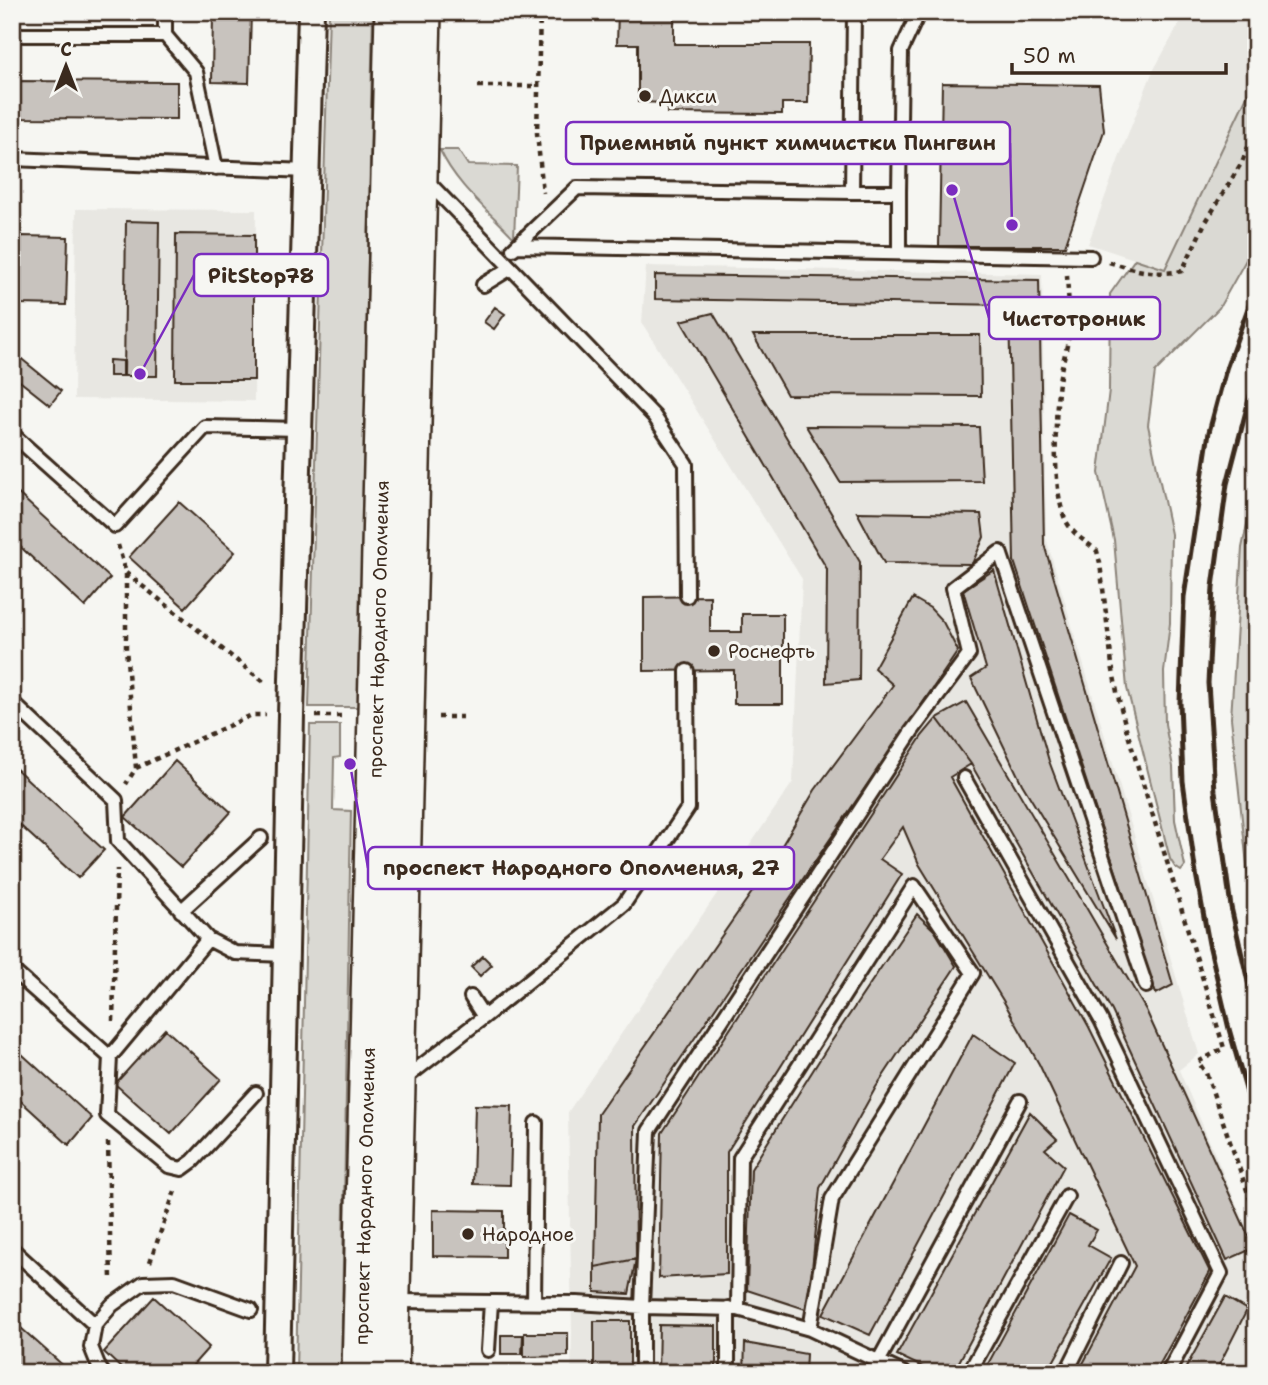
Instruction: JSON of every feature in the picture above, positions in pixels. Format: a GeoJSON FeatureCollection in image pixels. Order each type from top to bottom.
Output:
{"type":"FeatureCollection","features":[{"type":"Feature","properties":{"kind":"main road","name":"проспект Народного Ополчения"},"geometry":{"type":"LineString","coordinates":[[360,1373],[381,1085],[403,172],[393,12]]}},
{"type":"Feature","properties":{"kind":"main road","name":"проспект Народного Ополчения"},"geometry":{"type":"LineString","coordinates":[[403,172],[423,12]]}},
{"type":"Feature","properties":{"kind":"main road","name":"проспект Народного Ополчения"},"geometry":{"type":"LineString","coordinates":[[381,1085],[391,1301],[390,1373]]}},
{"type":"Feature","properties":{"kind":"street"},"geometry":{"type":"LineString","coordinates":[[277,1373],[311,12]]}},
{"type":"Feature","properties":{"kind":"lane"},"geometry":{"type":"LineString","coordinates":[[165,12],[165,35],[196,72],[216,168]]}},
{"type":"Feature","properties":{"kind":"lane"},"geometry":{"type":"LineString","coordinates":[[852,192],[854,12]]}},
{"type":"Feature","properties":{"kind":"lane"},"geometry":{"type":"LineString","coordinates":[[899,253],[901,51],[919,12]]}},
{"type":"Feature","properties":{"kind":"lane"},"geometry":{"type":"LineString","coordinates":[[12,35],[165,35]]}},
{"type":"Feature","properties":{"kind":"lane"},"geometry":{"type":"LineString","coordinates":[[12,159],[307,171]]}},
{"type":"Feature","properties":{"kind":"lane"},"geometry":{"type":"LineString","coordinates":[[403,172],[502,258],[653,416],[685,464],[687,596]]}},
{"type":"Feature","properties":{"kind":"lane"},"geometry":{"type":"LineString","coordinates":[[502,258],[577,188],[899,192]]}},
{"type":"Feature","properties":{"kind":"lane"},"geometry":{"type":"LineString","coordinates":[[516,246],[1091,257]]}},
{"type":"Feature","properties":{"kind":"lane"},"geometry":{"type":"LineString","coordinates":[[483,285],[511,268]]}},
{"type":"Feature","properties":{"kind":"lane"},"geometry":{"type":"LineString","coordinates":[[12,434],[116,526],[205,427],[299,429]]}},
{"type":"Feature","properties":{"kind":"lane"},"geometry":{"type":"LineString","coordinates":[[642,1373],[649,1131],[912,731],[969,654],[953,588],[1000,552],[1146,986]]}},
{"type":"Feature","properties":{"kind":"lane"},"geometry":{"type":"LineString","coordinates":[[381,1085],[484,1017],[624,904],[688,808],[687,671]]}},
{"type":"Feature","properties":{"kind":"lane"},"geometry":{"type":"LineString","coordinates":[[12,702],[116,800],[118,841],[208,939],[235,953],[286,955]]}},
{"type":"Feature","properties":{"kind":"lane"},"geometry":{"type":"LineString","coordinates":[[964,778],[1101,1020],[1221,1273],[1168,1373]]}},
{"type":"Feature","properties":{"kind":"lane"},"geometry":{"type":"LineString","coordinates":[[181,911],[261,838]]}},
{"type":"Feature","properties":{"kind":"lane"},"geometry":{"type":"LineString","coordinates":[[729,1373],[740,1158],[914,886],[974,973],[832,1199],[810,1329]]}},
{"type":"Feature","properties":{"kind":"lane"},"geometry":{"type":"LineString","coordinates":[[208,939],[110,1057],[107,1115],[169,1166],[183,1169],[256,1093]]}},
{"type":"Feature","properties":{"kind":"lane"},"geometry":{"type":"LineString","coordinates":[[12,970],[110,1057]]}},
{"type":"Feature","properties":{"kind":"lane"},"geometry":{"type":"LineString","coordinates":[[471,997],[484,1017]]}},
{"type":"Feature","properties":{"kind":"lane"},"geometry":{"type":"LineString","coordinates":[[872,1373],[1020,1101]]}},
{"type":"Feature","properties":{"kind":"lane"},"geometry":{"type":"LineString","coordinates":[[534,1303],[536,1123]]}},
{"type":"Feature","properties":{"kind":"lane"},"geometry":{"type":"LineString","coordinates":[[969,1373],[1067,1196]]}},
{"type":"Feature","properties":{"kind":"lane"},"geometry":{"type":"LineString","coordinates":[[12,1249],[95,1325]]}},
{"type":"Feature","properties":{"kind":"lane"},"geometry":{"type":"LineString","coordinates":[[1066,1373],[1121,1263]]}},
{"type":"Feature","properties":{"kind":"lane"},"geometry":{"type":"LineString","coordinates":[[103,1373],[91,1347],[95,1325],[112,1305],[143,1283],[174,1282],[251,1310]]}},
{"type":"Feature","properties":{"kind":"lane"},"geometry":{"type":"LineString","coordinates":[[391,1301],[733,1308],[810,1329],[903,1373]]}},
{"type":"Feature","properties":{"kind":"lane"},"geometry":{"type":"LineString","coordinates":[[488,1350],[491,1303]]}},
{"type":"Feature","properties":{"kind":"path"},"geometry":{"type":"LineString","coordinates":[[540,12],[537,133],[546,218]]}},
{"type":"Feature","properties":{"kind":"path"},"geometry":{"type":"LineString","coordinates":[[478,86],[538,86]]}},
{"type":"Feature","properties":{"kind":"path"},"geometry":{"type":"LineString","coordinates":[[1091,257],[1163,274],[1182,271],[1204,225],[1242,162],[1256,127]]}},
{"type":"Feature","properties":{"kind":"path"},"geometry":{"type":"LineString","coordinates":[[1066,256],[1069,335],[1057,408],[1059,495],[1066,521],[1079,539],[1097,551],[1117,692],[1126,728],[1224,1048],[1198,1062],[1206,1073],[1256,1216]]}},
{"type":"Feature","properties":{"kind":"path"},"geometry":{"type":"LineString","coordinates":[[116,526],[125,573],[127,648],[136,768]]}},
{"type":"Feature","properties":{"kind":"path"},"geometry":{"type":"LineString","coordinates":[[125,573],[264,682]]}},
{"type":"Feature","properties":{"kind":"path"},"geometry":{"type":"LineString","coordinates":[[116,800],[136,768],[251,715],[264,715]]}},
{"type":"Feature","properties":{"kind":"path"},"geometry":{"type":"LineString","coordinates":[[311,716],[348,716]]}},
{"type":"Feature","properties":{"kind":"path"},"geometry":{"type":"LineString","coordinates":[[429,716],[465,717]]}},
{"type":"Feature","properties":{"kind":"path"},"geometry":{"type":"LineString","coordinates":[[110,1057],[118,841]]}},
{"type":"Feature","properties":{"kind":"path"},"geometry":{"type":"LineString","coordinates":[[107,1115],[112,1305]]}},
{"type":"Feature","properties":{"kind":"path"},"geometry":{"type":"LineString","coordinates":[[143,1283],[183,1169]]}},
{"type":"Feature","properties":{"kind":"shaded area"},"geometry":{"type":"Polygon","coordinates":[[[329,12],[373,12],[359,707],[309,707],[329,12]]]}},
{"type":"Feature","properties":{"kind":"shaded area"},"geometry":{"type":"Polygon","coordinates":[[[1186,12],[1256,12],[1256,77],[1165,269],[1088,244],[1152,73],[1186,12]]]}},
{"type":"Feature","properties":{"kind":"shaded area"},"geometry":{"type":"Polygon","coordinates":[[[1256,77],[1256,242],[1219,308],[1155,372],[1148,425],[1171,534],[1170,623],[1164,672],[1165,724],[1173,767],[1175,820],[1185,866],[1181,871],[1170,859],[1127,688],[1114,540],[1099,473],[1109,390],[1110,294],[1135,259],[1165,269],[1256,77]]]}},
{"type":"Feature","properties":{"kind":"shaded area"},"geometry":{"type":"Polygon","coordinates":[[[440,150],[458,150],[468,165],[517,166],[514,238],[473,197],[440,150]]]}},
{"type":"Feature","properties":{"kind":"shaded area"},"geometry":{"type":"Polygon","coordinates":[[[76,209],[256,210],[254,401],[74,399],[76,209]]]}},
{"type":"Feature","properties":{"kind":"shaded area"},"geometry":{"type":"Polygon","coordinates":[[[646,266],[1042,274],[1046,538],[1199,1054],[1179,1070],[1256,1250],[1256,1373],[571,1373],[568,1112],[793,782],[802,579],[642,323],[646,266]]]}},
{"type":"Feature","properties":{"kind":"shaded area"},"geometry":{"type":"Polygon","coordinates":[[[1256,482],[1256,896],[1248,874],[1231,718],[1242,548],[1256,482]]]}},
{"type":"Feature","properties":{"kind":"shaded area"},"geometry":{"type":"Polygon","coordinates":[[[310,725],[340,725],[340,757],[334,758],[333,810],[351,811],[341,1373],[296,1373],[310,725]]]}},
{"type":"Feature","properties":{"kind":"building"},"geometry":{"type":"Polygon","coordinates":[[[213,12],[251,12],[249,83],[212,82],[213,12]]]}},
{"type":"Feature","properties":{"kind":"building"},"geometry":{"type":"Polygon","coordinates":[[[618,12],[682,12],[674,14],[674,44],[809,44],[808,103],[782,103],[782,114],[667,113],[667,103],[638,102],[638,44],[617,44],[618,12]]]}},
{"type":"Feature","properties":{"kind":"building"},"geometry":{"type":"Polygon","coordinates":[[[12,81],[177,82],[177,119],[12,118],[12,81]]]}},
{"type":"Feature","properties":{"kind":"building"},"geometry":{"type":"Polygon","coordinates":[[[942,83],[1099,85],[1104,131],[1065,246],[939,246],[942,83]]]}},
{"type":"Feature","properties":{"kind":"building"},"geometry":{"type":"Polygon","coordinates":[[[126,221],[159,222],[157,376],[124,376],[126,221]]]}},
{"type":"Feature","properties":{"kind":"building"},"geometry":{"type":"Polygon","coordinates":[[[176,234],[254,235],[254,380],[175,380],[176,234]]]}},
{"type":"Feature","properties":{"kind":"building"},"geometry":{"type":"Polygon","coordinates":[[[21,236],[68,237],[66,305],[19,304],[21,236]]]}},
{"type":"Feature","properties":{"kind":"building"},"geometry":{"type":"Polygon","coordinates":[[[655,275],[1039,280],[1044,544],[1173,985],[1156,994],[1014,561],[1009,305],[655,299],[655,275]]]}},
{"type":"Feature","properties":{"kind":"building"},"geometry":{"type":"Polygon","coordinates":[[[495,307],[505,314],[494,329],[484,322],[495,307]]]}},
{"type":"Feature","properties":{"kind":"building"},"geometry":{"type":"Polygon","coordinates":[[[713,313],[860,562],[859,680],[826,683],[827,569],[681,321],[713,313]]]}},
{"type":"Feature","properties":{"kind":"building"},"geometry":{"type":"Polygon","coordinates":[[[753,335],[980,335],[981,396],[787,395],[753,335]]]}},
{"type":"Feature","properties":{"kind":"building"},"geometry":{"type":"Polygon","coordinates":[[[13,352],[61,391],[50,405],[12,375],[13,352]]]}},
{"type":"Feature","properties":{"kind":"building"},"geometry":{"type":"Polygon","coordinates":[[[109,360],[123,361],[123,376],[109,376],[109,360]]]}},
{"type":"Feature","properties":{"kind":"building"},"geometry":{"type":"Polygon","coordinates":[[[806,426],[979,427],[982,481],[840,482],[806,426]]]}},
{"type":"Feature","properties":{"kind":"building"},"geometry":{"type":"Polygon","coordinates":[[[12,488],[110,578],[85,607],[12,539],[12,488]]]}},
{"type":"Feature","properties":{"kind":"building"},"geometry":{"type":"Polygon","coordinates":[[[179,502],[235,552],[185,608],[129,557],[179,502]]]}},
{"type":"Feature","properties":{"kind":"building"},"geometry":{"type":"Polygon","coordinates":[[[857,512],[981,514],[984,537],[972,564],[884,563],[857,512]]]}},
{"type":"Feature","properties":{"kind":"building"},"geometry":{"type":"Polygon","coordinates":[[[994,570],[1049,761],[1116,939],[1022,784],[971,678],[986,668],[963,590],[994,570]]]}},
{"type":"Feature","properties":{"kind":"building","name":"Роснефть"},"geometry":{"type":"Polygon","coordinates":[[[710,596],[710,632],[742,632],[742,614],[783,614],[783,704],[734,704],[734,670],[644,671],[644,597],[710,596]]]}},
{"type":"Feature","properties":{"kind":"building"},"geometry":{"type":"Polygon","coordinates":[[[913,598],[930,608],[943,622],[958,651],[635,1126],[636,1259],[595,1267],[598,1114],[766,872],[815,790],[893,685],[874,668],[913,598]]]}},
{"type":"Feature","properties":{"kind":"building"},"geometry":{"type":"Polygon","coordinates":[[[966,702],[1146,1010],[1254,1248],[1227,1260],[1112,1011],[971,764],[937,718],[966,702]]]}},
{"type":"Feature","properties":{"kind":"building"},"geometry":{"type":"Polygon","coordinates":[[[937,718],[971,764],[950,777],[1089,1027],[1210,1272],[1155,1373],[1078,1373],[1135,1266],[1039,1064],[919,864],[903,827],[880,859],[902,874],[727,1152],[727,1274],[659,1278],[662,1133],[922,736],[937,718]]]}},
{"type":"Feature","properties":{"kind":"building"},"geometry":{"type":"Polygon","coordinates":[[[175,761],[231,812],[181,867],[125,817],[175,761]]]}},
{"type":"Feature","properties":{"kind":"building"},"geometry":{"type":"Polygon","coordinates":[[[12,765],[104,850],[78,878],[12,818],[12,765]]]}},
{"type":"Feature","properties":{"kind":"building"},"geometry":{"type":"Polygon","coordinates":[[[917,914],[935,931],[956,966],[876,1087],[820,1188],[808,1310],[747,1290],[751,1169],[827,1048],[917,914]]]}},
{"type":"Feature","properties":{"kind":"building"},"geometry":{"type":"Polygon","coordinates":[[[483,956],[492,965],[480,976],[471,967],[483,956]]]}},
{"type":"Feature","properties":{"kind":"building"},"geometry":{"type":"Polygon","coordinates":[[[165,1029],[221,1079],[171,1134],[115,1084],[165,1029]]]}},
{"type":"Feature","properties":{"kind":"building"},"geometry":{"type":"Polygon","coordinates":[[[973,1034],[1015,1063],[870,1335],[823,1314],[973,1034]]]}},
{"type":"Feature","properties":{"kind":"building"},"geometry":{"type":"Polygon","coordinates":[[[12,1045],[92,1118],[69,1145],[12,1093],[12,1045]]]}},
{"type":"Feature","properties":{"kind":"building"},"geometry":{"type":"Polygon","coordinates":[[[475,1105],[512,1106],[510,1185],[473,1184],[475,1105]]]}},
{"type":"Feature","properties":{"kind":"building"},"geometry":{"type":"Polygon","coordinates":[[[1030,1112],[1057,1139],[1045,1149],[1064,1166],[953,1373],[935,1373],[897,1355],[1030,1112]]]}},
{"type":"Feature","properties":{"kind":"building","name":"Народное"},"geometry":{"type":"Polygon","coordinates":[[[433,1210],[504,1211],[504,1257],[433,1256],[433,1210]]]}},
{"type":"Feature","properties":{"kind":"building"},"geometry":{"type":"Polygon","coordinates":[[[1069,1215],[1097,1230],[1088,1245],[1111,1258],[1047,1373],[983,1373],[1069,1215]]]}},
{"type":"Feature","properties":{"kind":"building"},"geometry":{"type":"Polygon","coordinates":[[[636,1259],[629,1294],[595,1292],[595,1267],[636,1259]]]}},
{"type":"Feature","properties":{"kind":"building"},"geometry":{"type":"Polygon","coordinates":[[[154,1297],[209,1347],[186,1373],[126,1373],[104,1352],[154,1297]]]}},
{"type":"Feature","properties":{"kind":"building"},"geometry":{"type":"Polygon","coordinates":[[[1225,1297],[1247,1310],[1215,1373],[1183,1373],[1225,1297]]]}},
{"type":"Feature","properties":{"kind":"building"},"geometry":{"type":"Polygon","coordinates":[[[12,1320],[71,1373],[14,1373],[12,1320]]]}},
{"type":"Feature","properties":{"kind":"building"},"geometry":{"type":"Polygon","coordinates":[[[594,1321],[630,1321],[630,1373],[594,1373],[594,1321]]]}},
{"type":"Feature","properties":{"kind":"building"},"geometry":{"type":"Polygon","coordinates":[[[659,1325],[716,1326],[716,1373],[658,1373],[659,1325]]]}},
{"type":"Feature","properties":{"kind":"building"},"geometry":{"type":"Polygon","coordinates":[[[524,1333],[568,1333],[568,1356],[524,1357],[524,1333]]]}},
{"type":"Feature","properties":{"kind":"building"},"geometry":{"type":"Polygon","coordinates":[[[501,1335],[523,1335],[522,1354],[501,1354],[501,1335]]]}},
{"type":"Feature","properties":{"kind":"building"},"geometry":{"type":"Polygon","coordinates":[[[745,1343],[806,1354],[805,1373],[744,1373],[745,1343]]]}},
{"type":"Feature","properties":{"kind":"railway"},"geometry":{"type":"LineString","coordinates":[[1256,286],[1226,369],[1209,432],[1184,597],[1180,702],[1183,781],[1195,868],[1229,1029],[1256,1125]]}},
{"type":"Feature","properties":{"kind":"railway"},"geometry":{"type":"LineString","coordinates":[[1256,373],[1227,484],[1213,587],[1208,683],[1215,791],[1231,907],[1256,1017]]}},
{"type":"Feature","properties":{"kind":"place","name":"Дикси"},"geometry":{"type":"Point","coordinates":[645,96]}},
{"type":"Feature","properties":{"kind":"place","name":"Чистотроник"},"geometry":{"type":"Point","coordinates":[952,190]}},
{"type":"Feature","properties":{"kind":"place","name":"Приемный пункт химчистки Пингвин"},"geometry":{"type":"Point","coordinates":[1012,225]}},
{"type":"Feature","properties":{"kind":"place","name":"PitStop78"},"geometry":{"type":"Point","coordinates":[140,374]}},
{"type":"Feature","properties":{"kind":"place","name":"Роснефть"},"geometry":{"type":"Point","coordinates":[714,651]}},
{"type":"Feature","properties":{"kind":"place","name":"проспект Народного Ополчения, 27"},"geometry":{"type":"Point","coordinates":[350,764]}},
{"type":"Feature","properties":{"kind":"place","name":"Народное"},"geometry":{"type":"Point","coordinates":[468,1234]}}]}
